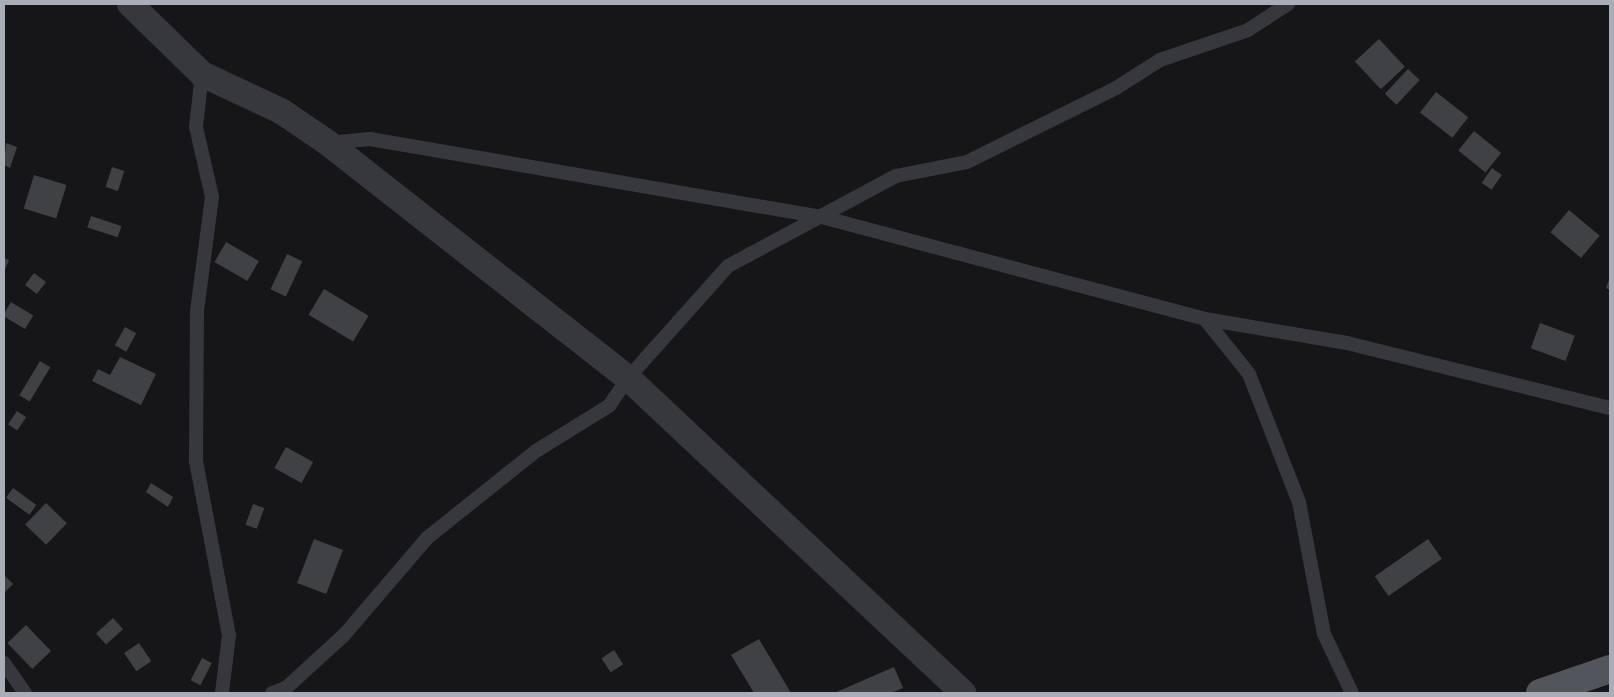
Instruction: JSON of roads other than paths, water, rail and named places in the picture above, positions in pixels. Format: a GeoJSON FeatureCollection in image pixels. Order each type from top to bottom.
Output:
{"type":"FeatureCollection","features":[{"type":"Feature","properties":{"kind":"main road"},"geometry":{"type":"LineString","coordinates":[[1540,693],[1610,669]]}},
{"type":"Feature","properties":{"kind":"street"},"geometry":{"type":"LineString","coordinates":[[130,4],[202,74],[281,112],[328,143],[628,378],[963,693]]}},
{"type":"Feature","properties":{"kind":"lane"},"geometry":{"type":"LineString","coordinates":[[272,693],[286,688],[344,635],[427,538],[536,451],[609,406],[628,378],[728,266],[818,216],[896,176],[967,162],[1116,88],[1160,60],[1248,30],[1268,20],[1288,4]]}},
{"type":"Feature","properties":{"kind":"lane"},"geometry":{"type":"LineString","coordinates":[[202,74],[196,127],[212,197],[197,311],[196,460],[228,635],[222,693]]}},
{"type":"Feature","properties":{"kind":"lane"},"geometry":{"type":"LineString","coordinates":[[328,143],[370,140],[818,216],[1206,319],[1347,343],[1610,408]]}},
{"type":"Feature","properties":{"kind":"lane"},"geometry":{"type":"LineString","coordinates":[[1206,319],[1249,374],[1278,447],[1299,502],[1324,634],[1352,693]]}},
{"type":"Feature","properties":{"kind":"lane"},"geometry":{"type":"LineString","coordinates":[[4,664],[25,693]]}}]}
